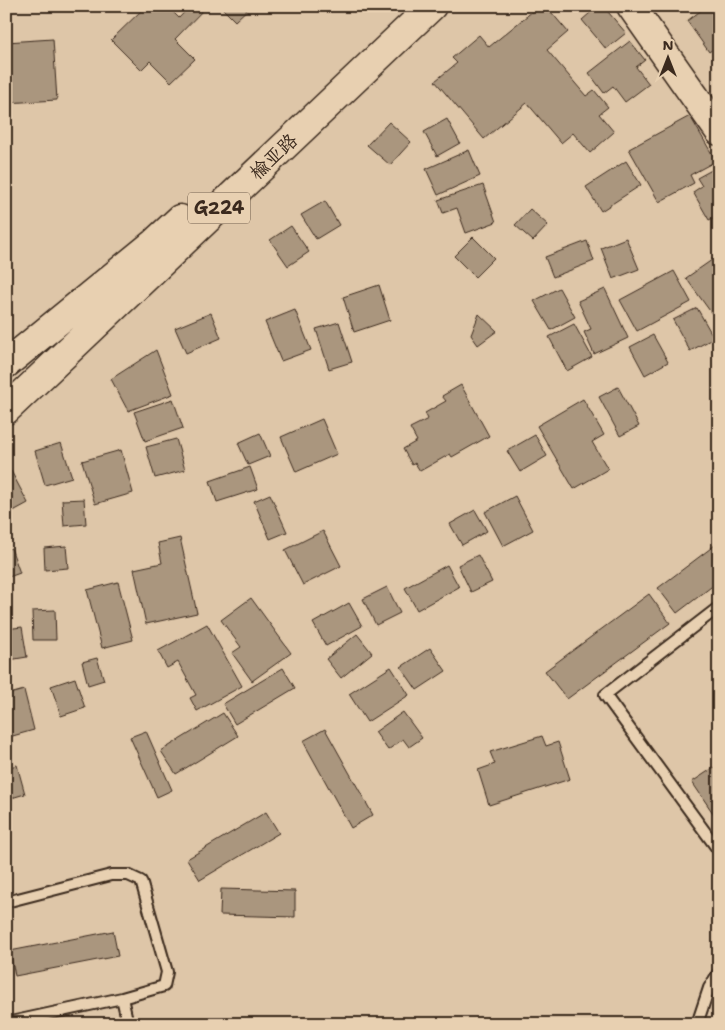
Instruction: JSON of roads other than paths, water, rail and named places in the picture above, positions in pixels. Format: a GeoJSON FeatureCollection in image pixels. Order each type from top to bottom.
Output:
{"type":"FeatureCollection","features":[{"type":"Feature","properties":{"kind":"main road","name":"榆亚路"},"geometry":{"type":"LineString","coordinates":[[6,364],[154,244],[404,6]]}},
{"type":"Feature","properties":{"kind":"main road","name":"榆亚路"},"geometry":{"type":"LineString","coordinates":[[6,410],[432,6]]}},
{"type":"Feature","properties":{"kind":"main road"},"geometry":{"type":"LineString","coordinates":[[630,6],[719,131]]}},
{"type":"Feature","properties":{"kind":"lane"},"geometry":{"type":"LineString","coordinates":[[719,607],[605,695],[719,851]]}},
{"type":"Feature","properties":{"kind":"lane"},"geometry":{"type":"LineString","coordinates":[[6,902],[111,875],[128,875],[141,881],[166,972],[164,986],[122,998],[6,1022]]}},
{"type":"Feature","properties":{"kind":"lane"},"geometry":{"type":"LineString","coordinates":[[697,1024],[709,988],[719,972]]}},
{"type":"Feature","properties":{"kind":"lane"},"geometry":{"type":"LineString","coordinates":[[122,998],[128,1024]]}}]}
